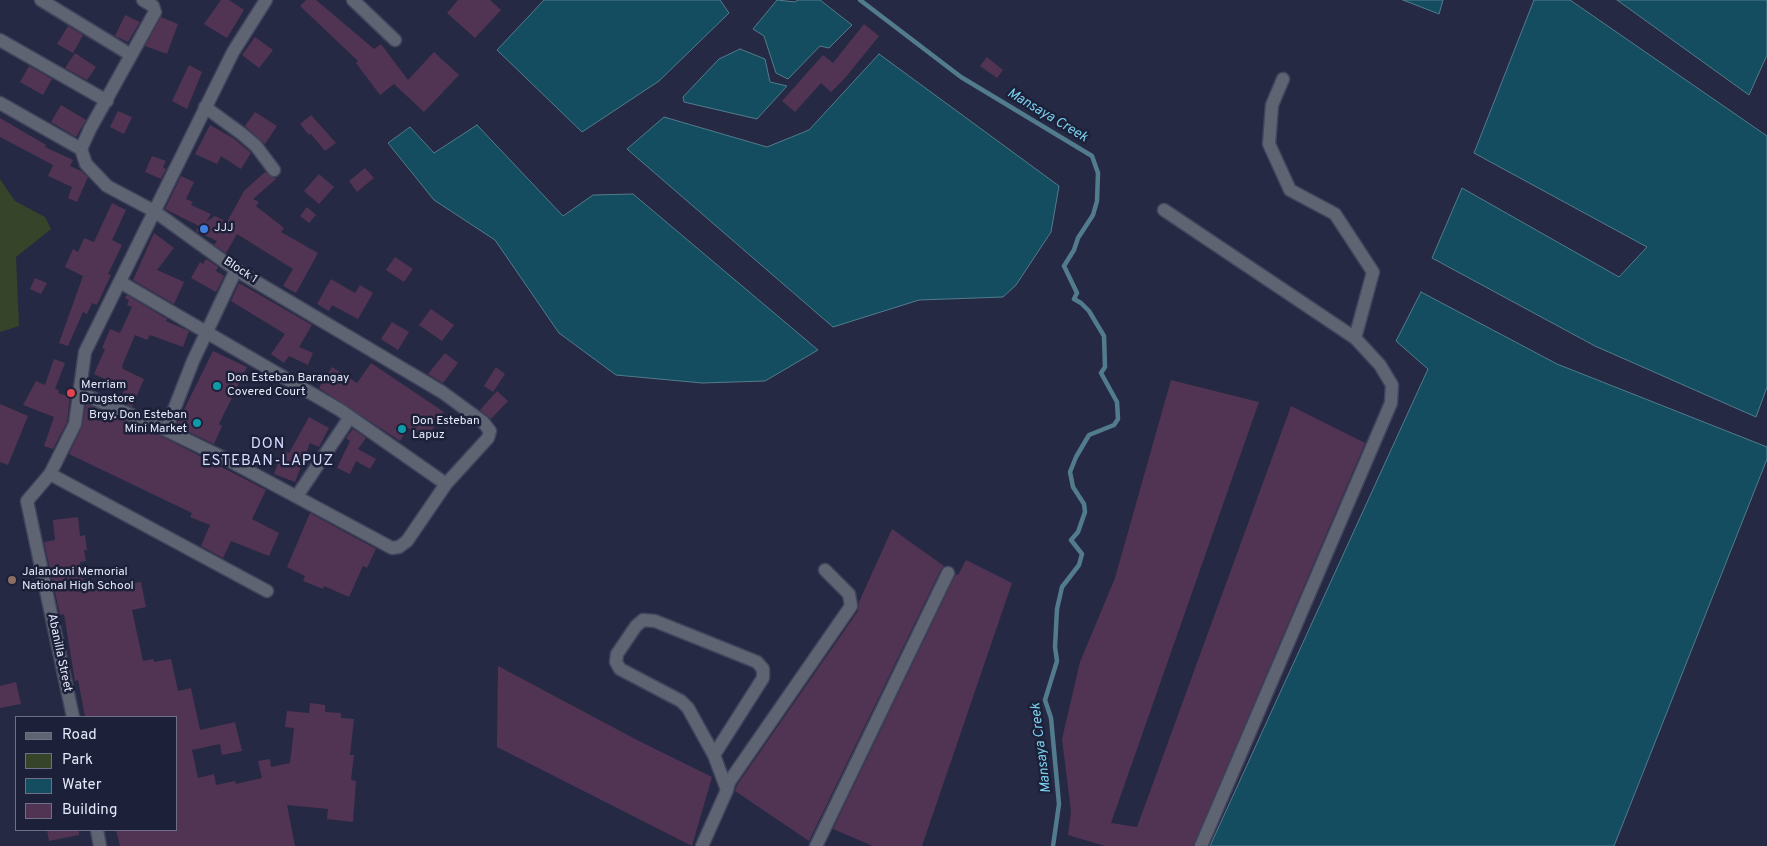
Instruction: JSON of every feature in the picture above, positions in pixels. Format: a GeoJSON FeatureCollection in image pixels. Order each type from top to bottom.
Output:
{"type":"FeatureCollection","features":[{"type":"Feature","properties":{"kind":"street"},"geometry":{"type":"LineString","coordinates":[[41,0],[131,55]]}},
{"type":"Feature","properties":{"kind":"street"},"geometry":{"type":"LineString","coordinates":[[0,103],[81,149],[90,129],[155,12],[153,6],[143,0]]}},
{"type":"Feature","properties":{"kind":"street"},"geometry":{"type":"LineString","coordinates":[[266,0],[233,52],[85,352],[75,424],[50,474],[266,591]]}},
{"type":"Feature","properties":{"kind":"street"},"geometry":{"type":"LineString","coordinates":[[353,0],[395,40]]}},
{"type":"Feature","properties":{"kind":"street"},"geometry":{"type":"LineString","coordinates":[[0,40],[107,101]]}},
{"type":"Feature","properties":{"kind":"street"},"geometry":{"type":"LineString","coordinates":[[1283,79],[1272,105],[1269,144],[1290,190],[1335,214],[1373,272],[1355,338]]}},
{"type":"Feature","properties":{"kind":"street"},"geometry":{"type":"LineString","coordinates":[[205,107],[256,146],[274,170]]}},
{"type":"Feature","properties":{"kind":"street","name":"Block 1"},"geometry":{"type":"LineString","coordinates":[[81,149],[86,164],[108,186],[154,211],[236,270],[442,392],[483,422],[490,431],[488,438],[446,484]]}},
{"type":"Feature","properties":{"kind":"street"},"geometry":{"type":"LineString","coordinates":[[1164,210],[1355,338],[1380,365],[1392,385],[1391,403],[1201,846]]}},
{"type":"Feature","properties":{"kind":"street"},"geometry":{"type":"LineString","coordinates":[[166,430],[206,331],[236,270]]}},
{"type":"Feature","properties":{"kind":"street"},"geometry":{"type":"LineString","coordinates":[[80,393],[166,430],[297,496],[392,548],[399,547],[407,541],[446,484],[350,417],[120,282]]}},
{"type":"Feature","properties":{"kind":"street"},"geometry":{"type":"LineString","coordinates":[[297,496],[350,417]]}},
{"type":"Feature","properties":{"kind":"street","name":"Abanilla Street"},"geometry":{"type":"LineString","coordinates":[[50,474],[27,501],[73,716]]}},
{"type":"Feature","properties":{"kind":"street"},"geometry":{"type":"LineString","coordinates":[[702,846],[729,782],[851,606],[849,594],[825,570]]}},
{"type":"Feature","properties":{"kind":"street"},"geometry":{"type":"LineString","coordinates":[[816,846],[948,572]]}},
{"type":"Feature","properties":{"kind":"street"},"geometry":{"type":"LineString","coordinates":[[714,755],[763,678],[763,669],[757,662],[655,621],[643,620],[636,626],[617,654],[616,662],[620,669],[681,701],[688,708],[714,755],[727,790]]}},
{"type":"Feature","properties":{"kind":"street"},"geometry":{"type":"LineString","coordinates":[[97,831],[100,846]]}},
{"type":"Feature","properties":{"kind":"green space"},"geometry":{"type":"Polygon","coordinates":[[[0,179],[15,201],[45,217],[51,229],[16,257],[19,326],[0,332],[0,179]]]}},
{"type":"Feature","properties":{"kind":"water"},"geometry":{"type":"Polygon","coordinates":[[[544,0],[720,0],[729,13],[659,81],[582,132],[497,50],[544,0]]]}},
{"type":"Feature","properties":{"kind":"water"},"geometry":{"type":"Polygon","coordinates":[[[777,0],[795,2],[798,0],[820,0],[852,25],[829,48],[820,46],[788,79],[776,73],[764,36],[753,29],[777,0]]]}},
{"type":"Feature","properties":{"kind":"water"},"geometry":{"type":"Polygon","coordinates":[[[1403,0],[1443,0],[1439,14],[1403,0]]]}},
{"type":"Feature","properties":{"kind":"water"},"geometry":{"type":"Polygon","coordinates":[[[1534,0],[1570,0],[1767,136],[1767,387],[1756,417],[1595,346],[1432,258],[1462,188],[1619,277],[1647,247],[1474,153],[1534,0]]]}},
{"type":"Feature","properties":{"kind":"water"},"geometry":{"type":"Polygon","coordinates":[[[1617,0],[1767,0],[1767,55],[1749,95],[1617,0]]]}},
{"type":"Feature","properties":{"kind":"water"},"geometry":{"type":"Polygon","coordinates":[[[740,49],[765,59],[770,82],[787,86],[757,119],[684,102],[683,97],[719,59],[740,49]]]}},
{"type":"Feature","properties":{"kind":"water"},"geometry":{"type":"Polygon","coordinates":[[[879,54],[1059,186],[1051,232],[1016,285],[1003,297],[919,300],[833,327],[627,149],[664,117],[767,147],[809,130],[879,54]]]}},
{"type":"Feature","properties":{"kind":"water"},"geometry":{"type":"Polygon","coordinates":[[[477,125],[563,216],[593,195],[633,194],[818,350],[765,381],[702,383],[616,375],[559,333],[495,240],[434,200],[388,143],[410,127],[434,153],[477,125]]]}},
{"type":"Feature","properties":{"kind":"water"},"geometry":{"type":"Polygon","coordinates":[[[1421,292],[1557,364],[1767,447],[1767,459],[1614,846],[1210,846],[1428,369],[1396,341],[1421,292]]]}},
{"type":"Feature","properties":{"kind":"building"},"geometry":{"type":"Polygon","coordinates":[[[221,0],[229,0],[244,10],[227,38],[204,24],[221,0]]]}},
{"type":"Feature","properties":{"kind":"building"},"geometry":{"type":"Polygon","coordinates":[[[306,0],[316,0],[374,49],[381,44],[408,80],[434,52],[459,75],[424,112],[394,84],[380,95],[356,63],[358,61],[300,6],[306,0]]]}},
{"type":"Feature","properties":{"kind":"building"},"geometry":{"type":"Polygon","coordinates":[[[458,0],[490,0],[501,10],[475,38],[447,13],[458,0]]]}},
{"type":"Feature","properties":{"kind":"building"},"geometry":{"type":"Polygon","coordinates":[[[125,15],[140,22],[128,42],[115,36],[125,15]]]}},
{"type":"Feature","properties":{"kind":"building"},"geometry":{"type":"Polygon","coordinates":[[[161,17],[178,24],[167,54],[145,46],[161,17]]]}},
{"type":"Feature","properties":{"kind":"building"},"geometry":{"type":"Polygon","coordinates":[[[864,24],[879,36],[845,78],[831,92],[821,83],[795,112],[782,101],[823,55],[833,63],[864,24]]]}},
{"type":"Feature","properties":{"kind":"building"},"geometry":{"type":"Polygon","coordinates":[[[68,26],[83,35],[73,53],[57,44],[68,26]]]}},
{"type":"Feature","properties":{"kind":"building"},"geometry":{"type":"Polygon","coordinates":[[[255,37],[273,50],[259,68],[242,55],[255,37]]]}},
{"type":"Feature","properties":{"kind":"building"},"geometry":{"type":"Polygon","coordinates":[[[75,53],[96,67],[87,80],[65,68],[75,53]]]}},
{"type":"Feature","properties":{"kind":"building"},"geometry":{"type":"Polygon","coordinates":[[[987,57],[1003,70],[997,78],[980,66],[987,57]]]}},
{"type":"Feature","properties":{"kind":"building"},"geometry":{"type":"Polygon","coordinates":[[[189,65],[202,72],[187,109],[172,101],[189,65]]]}},
{"type":"Feature","properties":{"kind":"building"},"geometry":{"type":"Polygon","coordinates":[[[29,66],[52,79],[43,95],[20,82],[29,66]]]}},
{"type":"Feature","properties":{"kind":"building"},"geometry":{"type":"Polygon","coordinates":[[[61,105],[86,120],[76,137],[51,122],[61,105]]]}},
{"type":"Feature","properties":{"kind":"building"},"geometry":{"type":"Polygon","coordinates":[[[118,111],[132,117],[124,134],[110,127],[118,111]]]}},
{"type":"Feature","properties":{"kind":"building"},"geometry":{"type":"Polygon","coordinates":[[[255,112],[277,126],[265,144],[245,126],[255,112]]]}},
{"type":"Feature","properties":{"kind":"building"},"geometry":{"type":"Polygon","coordinates":[[[311,115],[336,143],[325,151],[300,124],[311,115]]]}},
{"type":"Feature","properties":{"kind":"building"},"geometry":{"type":"Polygon","coordinates":[[[0,118],[46,145],[45,147],[73,160],[70,166],[88,177],[77,202],[68,198],[72,187],[48,176],[53,165],[0,137],[0,118]]]}},
{"type":"Feature","properties":{"kind":"building"},"geometry":{"type":"Polygon","coordinates":[[[210,125],[233,138],[251,153],[241,169],[221,156],[217,164],[195,154],[210,125]]]}},
{"type":"Feature","properties":{"kind":"building"},"geometry":{"type":"Polygon","coordinates":[[[152,156],[166,161],[163,167],[166,169],[161,179],[145,172],[152,156]]]}},
{"type":"Feature","properties":{"kind":"building"},"geometry":{"type":"Polygon","coordinates":[[[365,168],[374,178],[357,192],[349,181],[365,168]]]}},
{"type":"Feature","properties":{"kind":"building"},"geometry":{"type":"Polygon","coordinates":[[[265,172],[276,179],[253,199],[259,202],[256,206],[284,228],[281,232],[318,253],[296,293],[283,286],[293,269],[237,234],[226,253],[214,245],[217,241],[196,231],[199,226],[165,209],[181,176],[194,182],[186,199],[193,202],[191,205],[211,214],[206,222],[215,216],[227,222],[244,191],[265,172]]]}},
{"type":"Feature","properties":{"kind":"building"},"geometry":{"type":"Polygon","coordinates":[[[319,174],[334,187],[319,204],[304,191],[319,174]]]}},
{"type":"Feature","properties":{"kind":"building"},"geometry":{"type":"Polygon","coordinates":[[[112,203],[126,210],[112,240],[122,245],[108,274],[111,275],[97,305],[92,303],[87,314],[83,312],[68,346],[59,343],[83,276],[65,267],[73,249],[78,252],[84,238],[94,242],[112,203]]]}},
{"type":"Feature","properties":{"kind":"building"},"geometry":{"type":"Polygon","coordinates":[[[307,207],[316,215],[309,223],[300,216],[307,207]]]}},
{"type":"Feature","properties":{"kind":"building"},"geometry":{"type":"Polygon","coordinates":[[[154,233],[174,248],[157,270],[184,282],[174,304],[133,280],[154,233]]]}},
{"type":"Feature","properties":{"kind":"building"},"geometry":{"type":"Polygon","coordinates":[[[395,257],[413,269],[404,282],[386,270],[395,257]]]}},
{"type":"Feature","properties":{"kind":"building"},"geometry":{"type":"Polygon","coordinates":[[[206,259],[218,267],[216,271],[224,276],[216,292],[191,278],[200,262],[203,264],[206,259]]]}},
{"type":"Feature","properties":{"kind":"building"},"geometry":{"type":"Polygon","coordinates":[[[35,278],[47,283],[41,294],[30,289],[35,278]]]}},
{"type":"Feature","properties":{"kind":"building"},"geometry":{"type":"Polygon","coordinates":[[[331,279],[355,293],[360,285],[373,293],[358,319],[332,305],[329,311],[317,304],[331,279]]]}},
{"type":"Feature","properties":{"kind":"building"},"geometry":{"type":"Polygon","coordinates":[[[239,283],[312,325],[299,347],[313,353],[308,365],[289,356],[284,363],[271,354],[285,334],[231,301],[239,283]]]}},
{"type":"Feature","properties":{"kind":"building"},"geometry":{"type":"Polygon","coordinates":[[[127,295],[167,319],[166,321],[189,331],[183,347],[150,335],[147,340],[135,335],[122,366],[123,369],[144,379],[132,407],[120,401],[125,388],[94,374],[105,349],[102,348],[110,329],[120,333],[132,307],[127,305],[129,300],[125,298],[127,295]]]}},
{"type":"Feature","properties":{"kind":"building"},"geometry":{"type":"Polygon","coordinates":[[[431,309],[454,325],[442,341],[419,325],[431,309]]]}},
{"type":"Feature","properties":{"kind":"building"},"geometry":{"type":"Polygon","coordinates":[[[392,322],[409,332],[398,350],[381,339],[392,322]]]}},
{"type":"Feature","properties":{"kind":"building","name":"Don Esteban Barangay Covered Court"},"geometry":{"type":"Polygon","coordinates":[[[213,351],[247,367],[219,424],[222,426],[214,444],[176,426],[213,351]]]}},
{"type":"Feature","properties":{"kind":"building"},"geometry":{"type":"Polygon","coordinates":[[[445,353],[458,363],[443,383],[428,374],[445,353]]]}},
{"type":"Feature","properties":{"kind":"building"},"geometry":{"type":"Polygon","coordinates":[[[54,359],[65,363],[55,389],[59,390],[58,393],[70,397],[67,422],[53,449],[44,446],[54,417],[23,405],[36,381],[45,385],[54,359]]]}},
{"type":"Feature","properties":{"kind":"building"},"geometry":{"type":"Polygon","coordinates":[[[371,363],[444,412],[427,438],[408,428],[400,441],[319,388],[332,367],[357,383],[371,363]]]}},
{"type":"Feature","properties":{"kind":"building"},"geometry":{"type":"Polygon","coordinates":[[[496,367],[505,374],[493,392],[484,386],[496,367]]]}},
{"type":"Feature","properties":{"kind":"building"},"geometry":{"type":"Polygon","coordinates":[[[1171,380],[1259,402],[1111,823],[1137,827],[1291,406],[1365,443],[1193,846],[1105,846],[1068,835],[1071,811],[1062,739],[1080,662],[1115,578],[1171,380]]]}},
{"type":"Feature","properties":{"kind":"building"},"geometry":{"type":"Polygon","coordinates":[[[497,391],[508,401],[491,419],[480,410],[497,391]]]}},
{"type":"Feature","properties":{"kind":"building"},"geometry":{"type":"Polygon","coordinates":[[[0,404],[28,416],[8,465],[0,462],[0,404]]]}},
{"type":"Feature","properties":{"kind":"building"},"geometry":{"type":"Polygon","coordinates":[[[86,404],[163,437],[266,490],[252,519],[279,533],[269,556],[231,541],[223,558],[201,546],[210,525],[190,517],[192,513],[69,454],[82,427],[86,404]]]}},
{"type":"Feature","properties":{"kind":"building"},"geometry":{"type":"Polygon","coordinates":[[[309,417],[329,428],[319,447],[310,443],[295,482],[274,474],[283,451],[289,453],[309,417]]]}},
{"type":"Feature","properties":{"kind":"building"},"geometry":{"type":"Polygon","coordinates":[[[353,429],[366,438],[358,449],[376,459],[370,469],[356,461],[350,474],[337,468],[350,441],[346,438],[353,429]]]}},
{"type":"Feature","properties":{"kind":"building"},"geometry":{"type":"Polygon","coordinates":[[[310,513],[376,549],[367,568],[363,566],[349,597],[324,586],[323,589],[303,581],[305,576],[287,567],[310,513]]]}},
{"type":"Feature","properties":{"kind":"building"},"geometry":{"type":"Polygon","coordinates":[[[78,517],[80,536],[85,535],[87,550],[84,550],[86,561],[80,562],[85,591],[141,582],[146,607],[132,610],[143,661],[153,659],[154,662],[171,659],[178,691],[191,688],[200,730],[235,722],[242,751],[222,755],[220,744],[192,750],[198,778],[214,774],[216,785],[235,781],[236,784],[262,778],[258,761],[270,759],[271,767],[290,763],[294,728],[285,727],[287,711],[309,713],[310,703],[325,705],[325,712],[341,713],[341,718],[354,719],[350,755],[354,755],[351,780],[356,781],[353,822],[327,819],[328,809],[287,805],[295,846],[120,846],[116,831],[178,831],[178,716],[85,716],[78,680],[75,681],[64,614],[60,615],[44,542],[55,540],[53,520],[78,517]]]}},
{"type":"Feature","properties":{"kind":"building"},"geometry":{"type":"Polygon","coordinates":[[[892,529],[944,566],[809,841],[735,791],[737,785],[858,611],[859,602],[892,529]]]}},
{"type":"Feature","properties":{"kind":"building"},"geometry":{"type":"Polygon","coordinates":[[[966,560],[1012,583],[922,846],[873,846],[833,829],[956,574],[958,575],[966,560]]]}},
{"type":"Feature","properties":{"kind":"building"},"geometry":{"type":"Polygon","coordinates":[[[498,666],[637,740],[712,777],[692,846],[497,747],[498,666]]]}},
{"type":"Feature","properties":{"kind":"building"},"geometry":{"type":"Polygon","coordinates":[[[16,682],[21,704],[0,708],[0,686],[16,682]]]}},
{"type":"Feature","properties":{"kind":"building"},"geometry":{"type":"Polygon","coordinates":[[[47,831],[79,831],[79,835],[49,841],[47,831]]]}},
{"type":"Feature","properties":{"kind":"waterway","name":"Mansaya Creek"},"geometry":{"type":"LineString","coordinates":[[860,0],[961,77],[1092,156],[1098,173],[1097,201],[1093,215],[1078,238],[1074,250],[1064,266],[1077,293],[1074,299],[1089,311],[1104,336],[1105,367],[1101,373],[1117,402],[1118,419],[1114,425],[1089,435],[1076,457],[1070,472],[1073,487],[1084,504],[1085,512],[1078,532],[1071,540],[1082,554],[1079,565],[1062,587],[1057,609],[1055,647],[1057,661],[1045,700],[1051,718],[1059,804],[1053,846]]}},
{"type":"Feature","properties":{"kind":"place","name":"JJJ"},"geometry":{"type":"Point","coordinates":[204,229]}},
{"type":"Feature","properties":{"kind":"place","name":"Don Esteban Barangay Covered Court"},"geometry":{"type":"Point","coordinates":[217,386]}},
{"type":"Feature","properties":{"kind":"place","name":"Merriam Drugstore"},"geometry":{"type":"Point","coordinates":[71,393]}},
{"type":"Feature","properties":{"kind":"place","name":"Brgy. Don Esteban Mini Market"},"geometry":{"type":"Point","coordinates":[197,423]}},
{"type":"Feature","properties":{"kind":"place","name":"Don Esteban Lapuz"},"geometry":{"type":"Point","coordinates":[402,429]}},
{"type":"Feature","properties":{"kind":"place","name":"Jalandoni Memorial National High School"},"geometry":{"type":"Point","coordinates":[12,580]}},
{"type":"Feature","properties":{"kind":"district","name":"DON ESTEBAN-LAPUZ"},"geometry":{"type":"Point","coordinates":[268,454]}}]}
